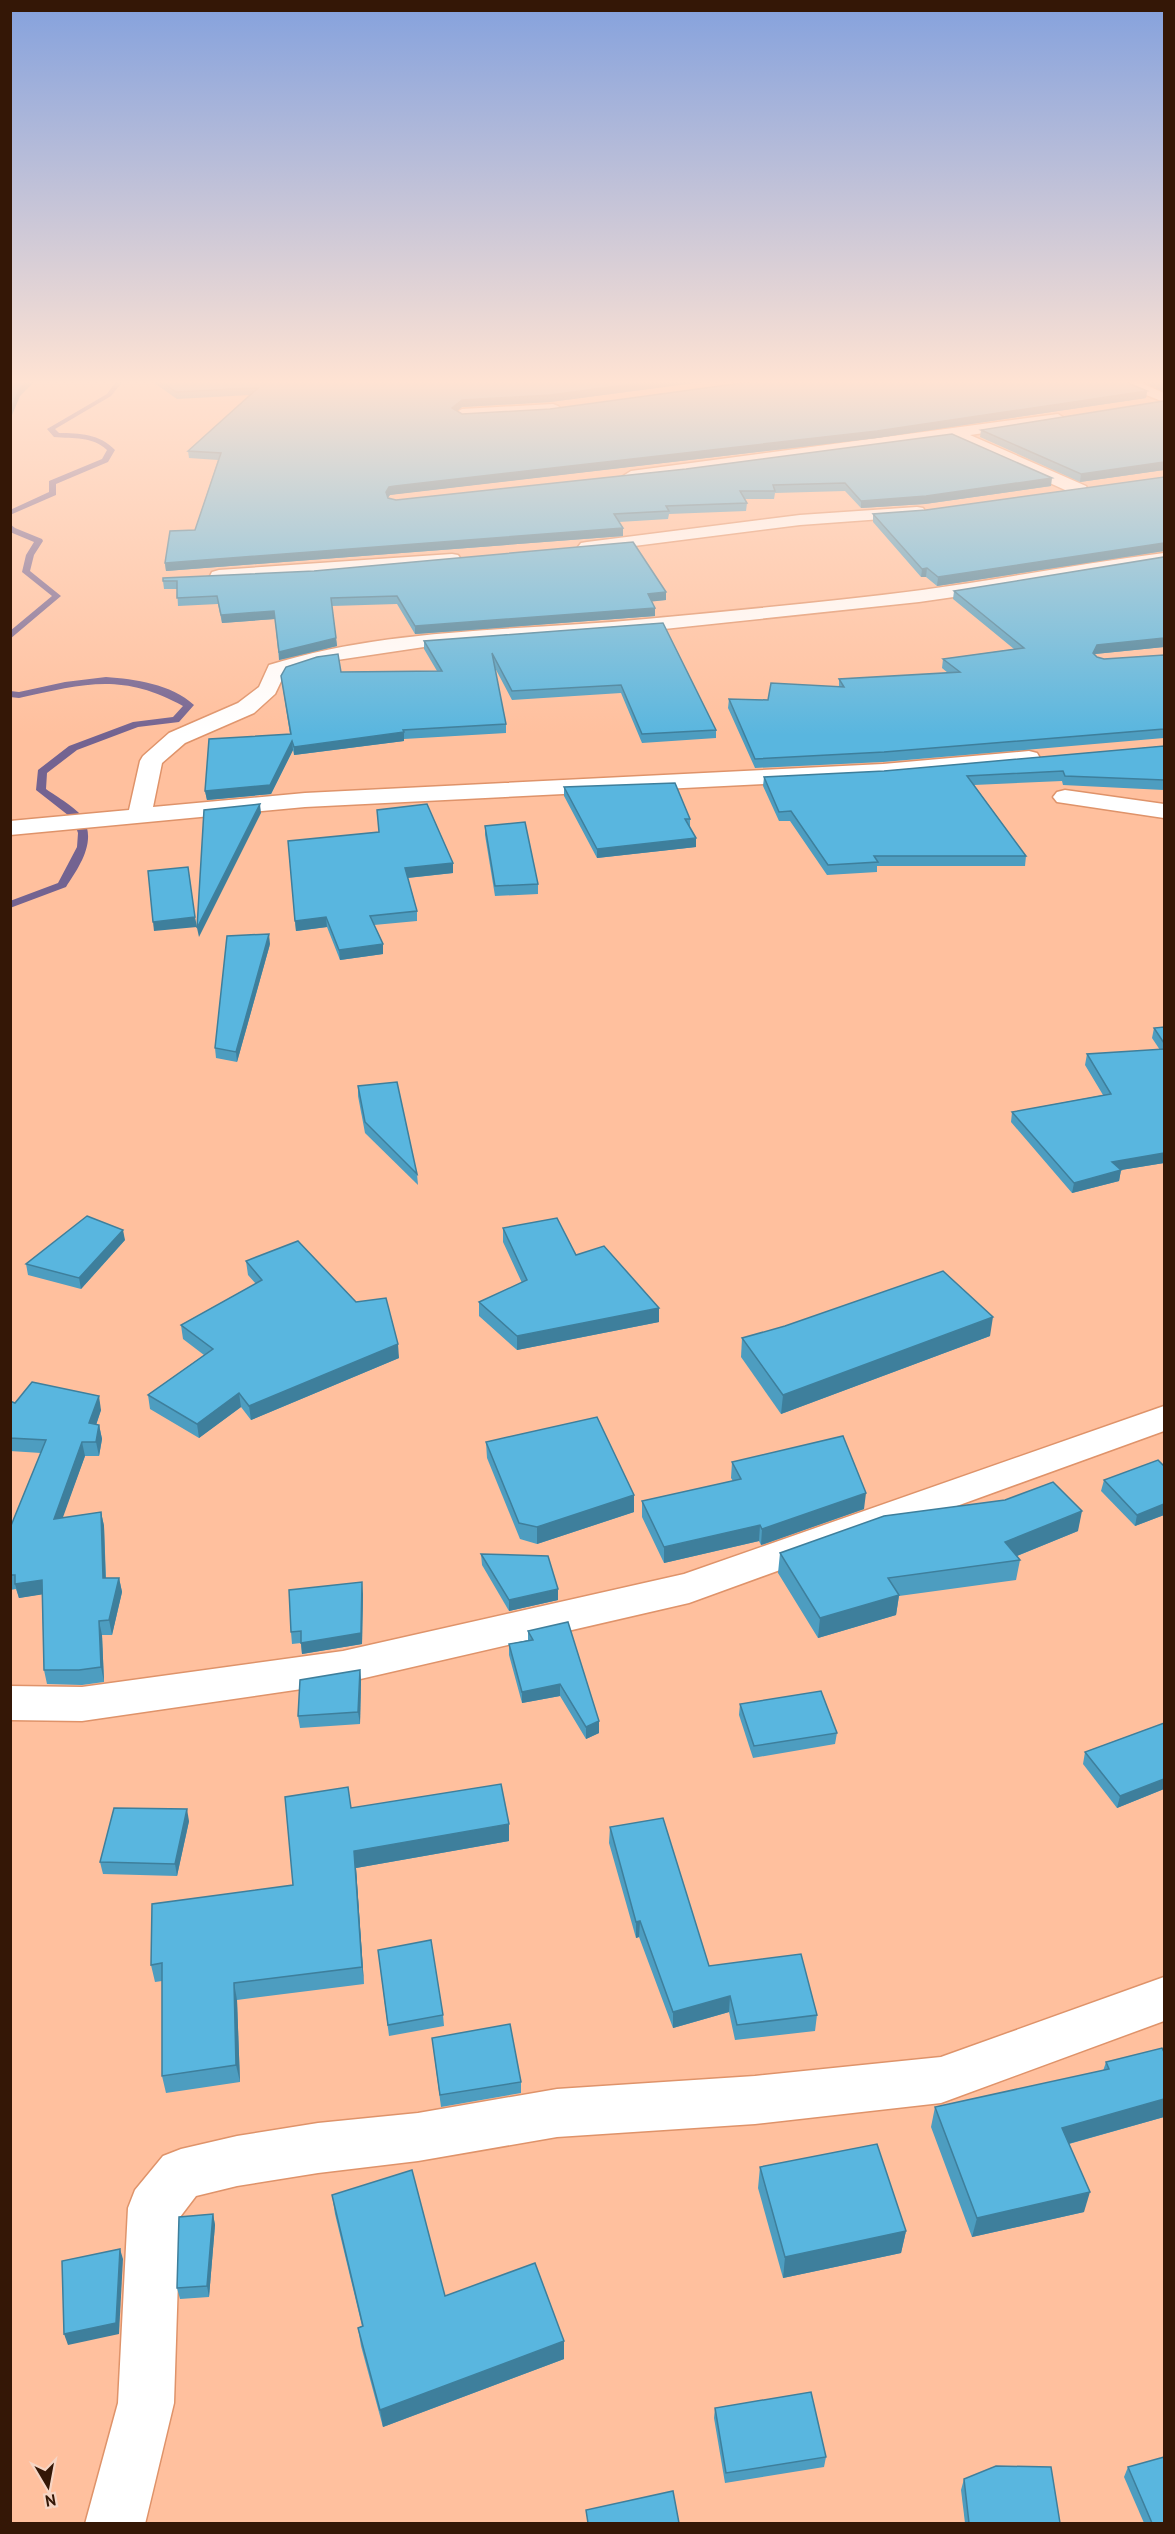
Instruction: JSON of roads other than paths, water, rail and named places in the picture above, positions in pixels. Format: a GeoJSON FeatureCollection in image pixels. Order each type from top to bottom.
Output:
{"type":"FeatureCollection","features":[{"type":"Feature","properties":{"kind":"street"},"geometry":{"type":"LineString","coordinates":[[570,548],[800,520],[936,510]]}},
{"type":"Feature","properties":{"kind":"street"},"geometry":{"type":"LineString","coordinates":[[203,577],[467,557]]}},
{"type":"Feature","properties":{"kind":"street"},"geometry":{"type":"LineString","coordinates":[[140,815],[151,761],[177,738],[246,708],[268,690],[276,669],[314,657],[424,641],[645,625],[919,596],[1009,583],[1074,570],[1164,558]]}},
{"type":"Feature","properties":{"kind":"street"},"geometry":{"type":"LineString","coordinates":[[10,828],[305,800],[871,771],[1045,757]]}},
{"type":"Feature","properties":{"kind":"street"},"geometry":{"type":"LineString","coordinates":[[1065,797],[1164,811]]}},
{"type":"Feature","properties":{"kind":"street"},"geometry":{"type":"LineString","coordinates":[[10,1703],[82,1704],[343,1667],[688,1588],[1164,1418]]}},
{"type":"Feature","properties":{"kind":"street"},"geometry":{"type":"LineString","coordinates":[[115,2523],[146,2403],[154,2208],[181,2174],[294,2151],[418,2137],[556,2113],[755,2100],[941,2080],[1164,1999]]}},
{"type":"Feature","properties":{"kind":"waterway"},"geometry":{"type":"LineString","coordinates":[[10,513],[40,498]]}},
{"type":"Feature","properties":{"kind":"waterway"},"geometry":{"type":"LineString","coordinates":[[10,526],[12,530],[39,541],[30,555],[26,572],[57,596],[10,636]]}},
{"type":"Feature","properties":{"kind":"waterway"},"geometry":{"type":"LineString","coordinates":[[10,694],[19,695],[85,682],[125,681],[146,685],[189,705],[176,720],[136,724],[73,748],[42,772],[41,790],[78,818],[83,833],[83,847],[62,885],[10,905]]}}]}
